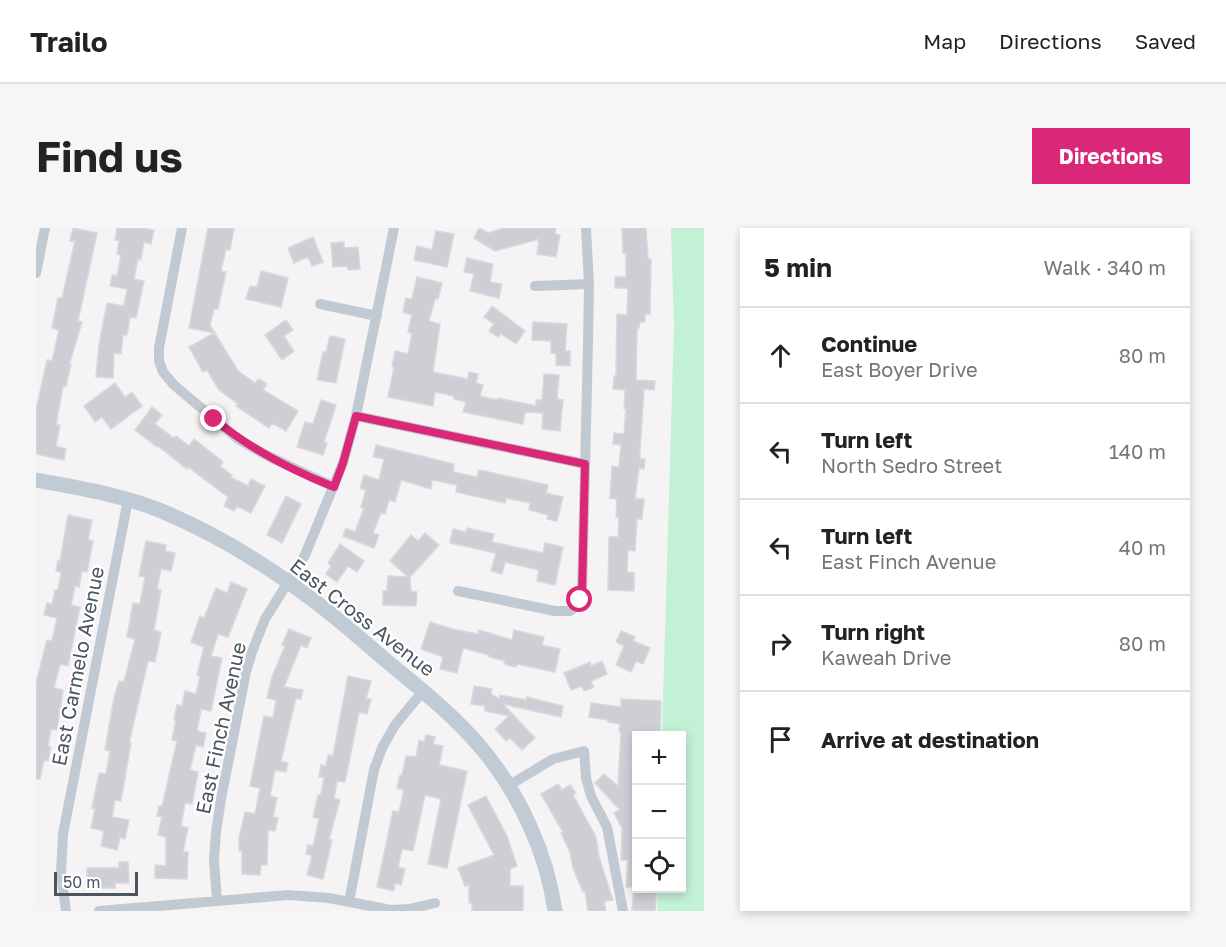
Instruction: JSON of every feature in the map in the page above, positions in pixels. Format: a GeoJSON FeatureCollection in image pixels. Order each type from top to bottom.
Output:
{"type":"FeatureCollection","features":[{"type":"Feature","properties":{"kind":"street"},"geometry":{"type":"LineString","coordinates":[[36,273],[45,228]]}},
{"type":"Feature","properties":{"kind":"street"},"geometry":{"type":"LineString","coordinates":[[182,228],[159,348],[159,361],[164,372],[174,385],[238,439],[283,464],[334,487]]}},
{"type":"Feature","properties":{"kind":"street","name":"East Finch Avenue"},"geometry":{"type":"LineString","coordinates":[[217,901],[214,860],[220,799],[246,672],[266,619],[305,555],[343,463],[356,416],[394,228]]}},
{"type":"Feature","properties":{"kind":"street"},"geometry":{"type":"LineString","coordinates":[[458,591],[555,611],[570,611],[578,605],[582,594],[589,284],[586,228]]}},
{"type":"Feature","properties":{"kind":"street"},"geometry":{"type":"LineString","coordinates":[[535,286],[589,284]]}},
{"type":"Feature","properties":{"kind":"street"},"geometry":{"type":"LineString","coordinates":[[320,304],[377,315]]}},
{"type":"Feature","properties":{"kind":"street"},"geometry":{"type":"LineString","coordinates":[[356,416],[585,464]]}},
{"type":"Feature","properties":{"kind":"street","name":"East Cross Avenue"},"geometry":{"type":"LineString","coordinates":[[36,480],[128,500],[164,512],[201,531],[243,554],[312,599],[423,690],[458,722],[484,751],[508,786],[534,837],[550,886],[555,911]]}},
{"type":"Feature","properties":{"kind":"street","name":"East Carmelo Avenue"},"geometry":{"type":"LineString","coordinates":[[66,911],[61,865],[64,824],[128,500]]}},
{"type":"Feature","properties":{"kind":"street"},"geometry":{"type":"LineString","coordinates":[[349,902],[374,770],[394,725],[423,690]]}},
{"type":"Feature","properties":{"kind":"street"},"geometry":{"type":"LineString","coordinates":[[508,786],[553,759],[584,751],[585,778],[591,796],[607,827],[624,911]]}},
{"type":"Feature","properties":{"kind":"street"},"geometry":{"type":"LineString","coordinates":[[99,911],[288,896],[329,898],[391,910],[410,909],[435,903]]}},
{"type":"Feature","properties":{"kind":"green space"},"geometry":{"type":"Polygon","coordinates":[[[671,228],[704,228],[704,911],[657,911],[658,893],[686,893],[686,731],[662,731],[674,326],[671,228]]]}},
{"type":"Feature","properties":{"kind":"building"},"geometry":{"type":"Polygon","coordinates":[[[73,228],[97,233],[78,321],[82,322],[69,365],[71,365],[66,386],[63,386],[56,425],[60,425],[56,446],[66,449],[64,460],[36,454],[36,410],[47,360],[52,361],[59,330],[52,328],[58,298],[62,298],[75,241],[70,241],[73,228]]]}},
{"type":"Feature","properties":{"kind":"building"},"geometry":{"type":"Polygon","coordinates":[[[117,228],[154,230],[151,244],[144,242],[141,259],[138,258],[134,279],[144,281],[136,318],[130,317],[127,335],[123,335],[121,354],[114,353],[113,378],[96,377],[107,303],[124,306],[127,289],[110,286],[112,275],[117,276],[121,255],[117,254],[119,240],[115,240],[117,228]]]}},
{"type":"Feature","properties":{"kind":"building"},"geometry":{"type":"Polygon","coordinates":[[[208,228],[234,228],[230,250],[226,249],[221,271],[226,272],[218,309],[214,309],[210,325],[238,371],[255,383],[259,379],[267,384],[263,390],[298,411],[286,431],[272,423],[269,428],[236,406],[238,404],[219,390],[207,370],[203,372],[189,347],[214,333],[189,328],[208,228]]]}},
{"type":"Feature","properties":{"kind":"building"},"geometry":{"type":"Polygon","coordinates":[[[479,228],[488,233],[504,228],[556,228],[555,234],[560,235],[556,257],[537,254],[539,239],[495,251],[474,238],[479,228]]]}},
{"type":"Feature","properties":{"kind":"building"},"geometry":{"type":"Polygon","coordinates":[[[622,228],[646,228],[648,259],[651,259],[650,314],[645,314],[645,322],[640,322],[637,328],[636,380],[655,381],[654,390],[644,389],[640,459],[645,459],[644,469],[639,468],[635,499],[644,499],[642,519],[637,519],[635,551],[628,550],[627,572],[634,573],[634,591],[608,590],[609,537],[618,537],[619,517],[616,517],[617,499],[610,498],[612,466],[619,467],[621,445],[613,444],[614,433],[624,434],[626,409],[624,409],[625,390],[613,389],[614,376],[616,376],[617,314],[627,315],[628,288],[615,288],[615,277],[626,277],[626,253],[623,253],[622,228]]]}},
{"type":"Feature","properties":{"kind":"building"},"geometry":{"type":"Polygon","coordinates":[[[436,231],[454,234],[447,267],[414,260],[417,246],[432,250],[436,231]]]}},
{"type":"Feature","properties":{"kind":"building"},"geometry":{"type":"Polygon","coordinates":[[[313,237],[323,262],[312,266],[308,257],[294,263],[288,248],[313,237]]]}},
{"type":"Feature","properties":{"kind":"building"},"geometry":{"type":"Polygon","coordinates":[[[344,242],[344,248],[358,247],[360,269],[348,270],[347,266],[333,267],[331,243],[344,242]]]}},
{"type":"Feature","properties":{"kind":"building"},"geometry":{"type":"Polygon","coordinates":[[[467,258],[493,264],[490,282],[502,284],[499,298],[470,291],[474,274],[464,272],[467,258]]]}},
{"type":"Feature","properties":{"kind":"building"},"geometry":{"type":"Polygon","coordinates":[[[261,271],[288,278],[281,307],[246,299],[250,286],[257,287],[261,271]]]}},
{"type":"Feature","properties":{"kind":"building"},"geometry":{"type":"Polygon","coordinates":[[[417,277],[442,283],[429,321],[440,324],[433,372],[468,379],[469,372],[478,374],[476,383],[483,385],[480,396],[536,406],[536,400],[542,400],[544,374],[559,375],[557,399],[563,400],[560,431],[542,429],[543,413],[525,412],[523,424],[463,412],[466,402],[454,399],[454,396],[435,392],[433,406],[388,397],[395,351],[408,354],[412,333],[408,332],[412,315],[403,312],[406,298],[412,299],[417,277]]]}},
{"type":"Feature","properties":{"kind":"building"},"geometry":{"type":"Polygon","coordinates":[[[492,306],[525,331],[516,344],[501,334],[498,337],[489,331],[494,324],[484,317],[492,306]]]}},
{"type":"Feature","properties":{"kind":"building"},"geometry":{"type":"Polygon","coordinates":[[[286,320],[293,330],[284,336],[294,351],[282,360],[265,335],[286,320]]]}},
{"type":"Feature","properties":{"kind":"building"},"geometry":{"type":"Polygon","coordinates":[[[533,322],[567,324],[565,351],[570,351],[570,366],[556,365],[556,354],[551,353],[551,341],[532,340],[533,322]]]}},
{"type":"Feature","properties":{"kind":"building"},"geometry":{"type":"Polygon","coordinates":[[[330,336],[345,339],[336,383],[317,380],[323,352],[326,352],[330,336]]]}},
{"type":"Feature","properties":{"kind":"building"},"geometry":{"type":"Polygon","coordinates":[[[115,383],[125,397],[132,392],[142,406],[111,429],[102,417],[95,422],[84,406],[115,383]]]}},
{"type":"Feature","properties":{"kind":"building"},"geometry":{"type":"Polygon","coordinates":[[[321,400],[336,405],[324,442],[327,443],[323,455],[297,447],[305,422],[313,424],[321,400]]]}},
{"type":"Feature","properties":{"kind":"building"},"geometry":{"type":"Polygon","coordinates":[[[152,407],[162,415],[155,424],[174,438],[176,436],[189,446],[194,439],[223,462],[220,466],[232,475],[230,477],[248,486],[251,479],[265,486],[251,513],[237,506],[234,511],[224,506],[228,497],[135,430],[152,407]]]}},
{"type":"Feature","properties":{"kind":"building"},"geometry":{"type":"Polygon","coordinates":[[[376,445],[454,464],[453,472],[477,477],[479,470],[548,485],[546,493],[563,497],[557,521],[547,519],[548,515],[529,510],[530,503],[506,498],[505,503],[456,492],[457,485],[432,480],[431,489],[401,480],[395,502],[389,500],[385,514],[381,513],[373,533],[379,535],[374,548],[343,536],[346,528],[355,532],[364,508],[361,507],[366,490],[360,488],[364,475],[379,480],[384,459],[373,457],[376,445]]]}},
{"type":"Feature","properties":{"kind":"building"},"geometry":{"type":"Polygon","coordinates":[[[286,496],[301,504],[282,543],[267,535],[286,496]]]}},
{"type":"Feature","properties":{"kind":"building"},"geometry":{"type":"Polygon","coordinates":[[[68,515],[92,520],[88,540],[93,541],[87,572],[82,571],[79,587],[75,586],[71,605],[80,607],[68,666],[60,664],[54,688],[63,690],[57,730],[51,729],[48,761],[44,760],[40,779],[36,779],[36,683],[47,640],[52,641],[57,618],[44,615],[47,603],[52,604],[55,590],[58,590],[61,572],[56,571],[58,560],[60,561],[68,515]]]}},
{"type":"Feature","properties":{"kind":"building"},"geometry":{"type":"Polygon","coordinates":[[[467,528],[494,534],[492,542],[543,553],[545,543],[563,547],[555,585],[537,581],[539,570],[505,562],[502,574],[491,571],[496,553],[450,543],[453,529],[466,532],[467,528]]]}},
{"type":"Feature","properties":{"kind":"building"},"geometry":{"type":"Polygon","coordinates":[[[425,533],[439,545],[410,577],[411,591],[417,592],[416,606],[383,605],[383,591],[387,591],[388,576],[408,577],[390,561],[411,535],[418,541],[425,533]]]}},
{"type":"Feature","properties":{"kind":"building"},"geometry":{"type":"Polygon","coordinates":[[[146,541],[166,545],[165,551],[175,553],[171,571],[161,569],[157,589],[161,590],[154,630],[161,632],[155,662],[148,661],[129,743],[131,743],[121,801],[115,800],[112,817],[129,820],[125,839],[120,837],[117,850],[101,846],[104,831],[91,828],[95,809],[92,808],[99,773],[106,774],[110,751],[105,750],[114,698],[119,681],[124,682],[135,639],[127,637],[133,603],[140,604],[145,577],[139,576],[146,541]]]}},
{"type":"Feature","properties":{"kind":"building"},"geometry":{"type":"Polygon","coordinates":[[[340,544],[364,561],[357,572],[348,566],[337,582],[326,574],[331,566],[328,563],[340,544]]]}},
{"type":"Feature","properties":{"kind":"building"},"geometry":{"type":"Polygon","coordinates":[[[231,582],[247,589],[228,637],[218,634],[211,656],[222,658],[211,711],[201,709],[197,731],[206,733],[203,747],[196,745],[190,770],[198,772],[192,804],[185,803],[181,826],[188,828],[183,852],[188,852],[187,879],[155,878],[155,865],[166,866],[166,837],[158,835],[162,817],[157,816],[159,806],[162,806],[177,741],[172,740],[177,705],[182,706],[185,691],[196,694],[200,676],[197,675],[204,647],[191,642],[200,616],[204,618],[216,588],[227,593],[231,582]]]}},
{"type":"Feature","properties":{"kind":"building"},"geometry":{"type":"Polygon","coordinates":[[[430,622],[478,634],[479,630],[512,640],[514,630],[544,637],[542,645],[560,649],[555,672],[517,664],[516,667],[504,664],[505,661],[463,648],[457,673],[440,669],[443,657],[421,649],[430,622]]]}},
{"type":"Feature","properties":{"kind":"building"},"geometry":{"type":"Polygon","coordinates":[[[289,629],[311,638],[307,648],[301,645],[284,687],[303,690],[301,699],[296,698],[281,761],[288,763],[286,772],[275,770],[270,796],[277,798],[273,817],[278,818],[275,831],[268,830],[267,865],[261,865],[260,875],[242,874],[242,851],[239,851],[239,838],[245,812],[255,814],[260,788],[250,786],[264,716],[273,718],[276,700],[267,698],[272,677],[285,646],[282,645],[289,629]]]}},
{"type":"Feature","properties":{"kind":"building"},"geometry":{"type":"Polygon","coordinates":[[[621,631],[635,637],[633,641],[650,648],[643,664],[636,661],[631,672],[616,665],[624,646],[616,642],[621,631]]]}},
{"type":"Feature","properties":{"kind":"building"},"geometry":{"type":"Polygon","coordinates":[[[602,661],[607,674],[591,681],[594,687],[584,691],[582,686],[571,690],[564,673],[590,662],[591,666],[602,661]]]}},
{"type":"Feature","properties":{"kind":"building"},"geometry":{"type":"Polygon","coordinates":[[[348,676],[371,681],[366,699],[371,699],[367,714],[359,712],[345,782],[337,781],[334,798],[340,800],[329,839],[332,840],[323,879],[307,875],[312,856],[306,854],[308,845],[313,846],[319,819],[313,817],[318,795],[321,795],[324,777],[319,777],[321,765],[326,766],[328,755],[333,756],[348,676]]]}},
{"type":"Feature","properties":{"kind":"building"},"geometry":{"type":"Polygon","coordinates":[[[474,686],[492,689],[491,694],[499,699],[500,695],[526,700],[527,697],[563,706],[561,717],[503,704],[535,738],[522,750],[510,738],[506,741],[495,729],[509,716],[485,711],[485,706],[471,704],[474,686]]]}},
{"type":"Feature","properties":{"kind":"building"},"geometry":{"type":"Polygon","coordinates":[[[621,699],[661,701],[660,731],[632,731],[632,887],[626,887],[628,860],[621,860],[622,828],[614,813],[620,810],[595,783],[604,774],[618,786],[620,724],[589,717],[591,703],[621,707],[621,699]]]}},
{"type":"Feature","properties":{"kind":"building"},"geometry":{"type":"Polygon","coordinates":[[[426,735],[435,737],[433,744],[443,746],[439,765],[467,771],[447,868],[428,864],[441,799],[425,795],[413,851],[402,849],[398,867],[405,869],[401,885],[395,883],[394,891],[377,887],[393,811],[399,812],[404,790],[397,788],[406,756],[416,757],[419,740],[424,742],[426,735]]]}},
{"type":"Feature","properties":{"kind":"building"},"geometry":{"type":"Polygon","coordinates":[[[558,784],[562,790],[570,785],[576,793],[573,795],[596,837],[599,857],[613,900],[604,901],[606,911],[588,911],[585,891],[583,892],[573,868],[570,852],[561,833],[563,832],[541,794],[558,784]]]}},
{"type":"Feature","properties":{"kind":"building"},"geometry":{"type":"Polygon","coordinates":[[[486,796],[507,836],[517,866],[510,869],[510,886],[523,886],[523,911],[472,911],[472,903],[469,903],[469,885],[465,886],[458,868],[494,855],[468,805],[486,796]]]}},
{"type":"Feature","properties":{"kind":"building"},"geometry":{"type":"Polygon","coordinates":[[[119,862],[128,862],[129,883],[115,883],[115,888],[101,888],[101,882],[87,882],[87,868],[119,868],[119,862]]]}},
{"type":"Feature","properties":{"kind":"building"},"geometry":{"type":"Polygon","coordinates":[[[634,893],[657,893],[655,911],[632,910],[634,893]]]}},
{"type":"Feature","properties":{"kind":"route"},"geometry":{"type":"LineString","coordinates":[[214,419],[238,439],[264,454],[334,487],[350,442],[356,416],[585,464],[580,600]]}}]}
